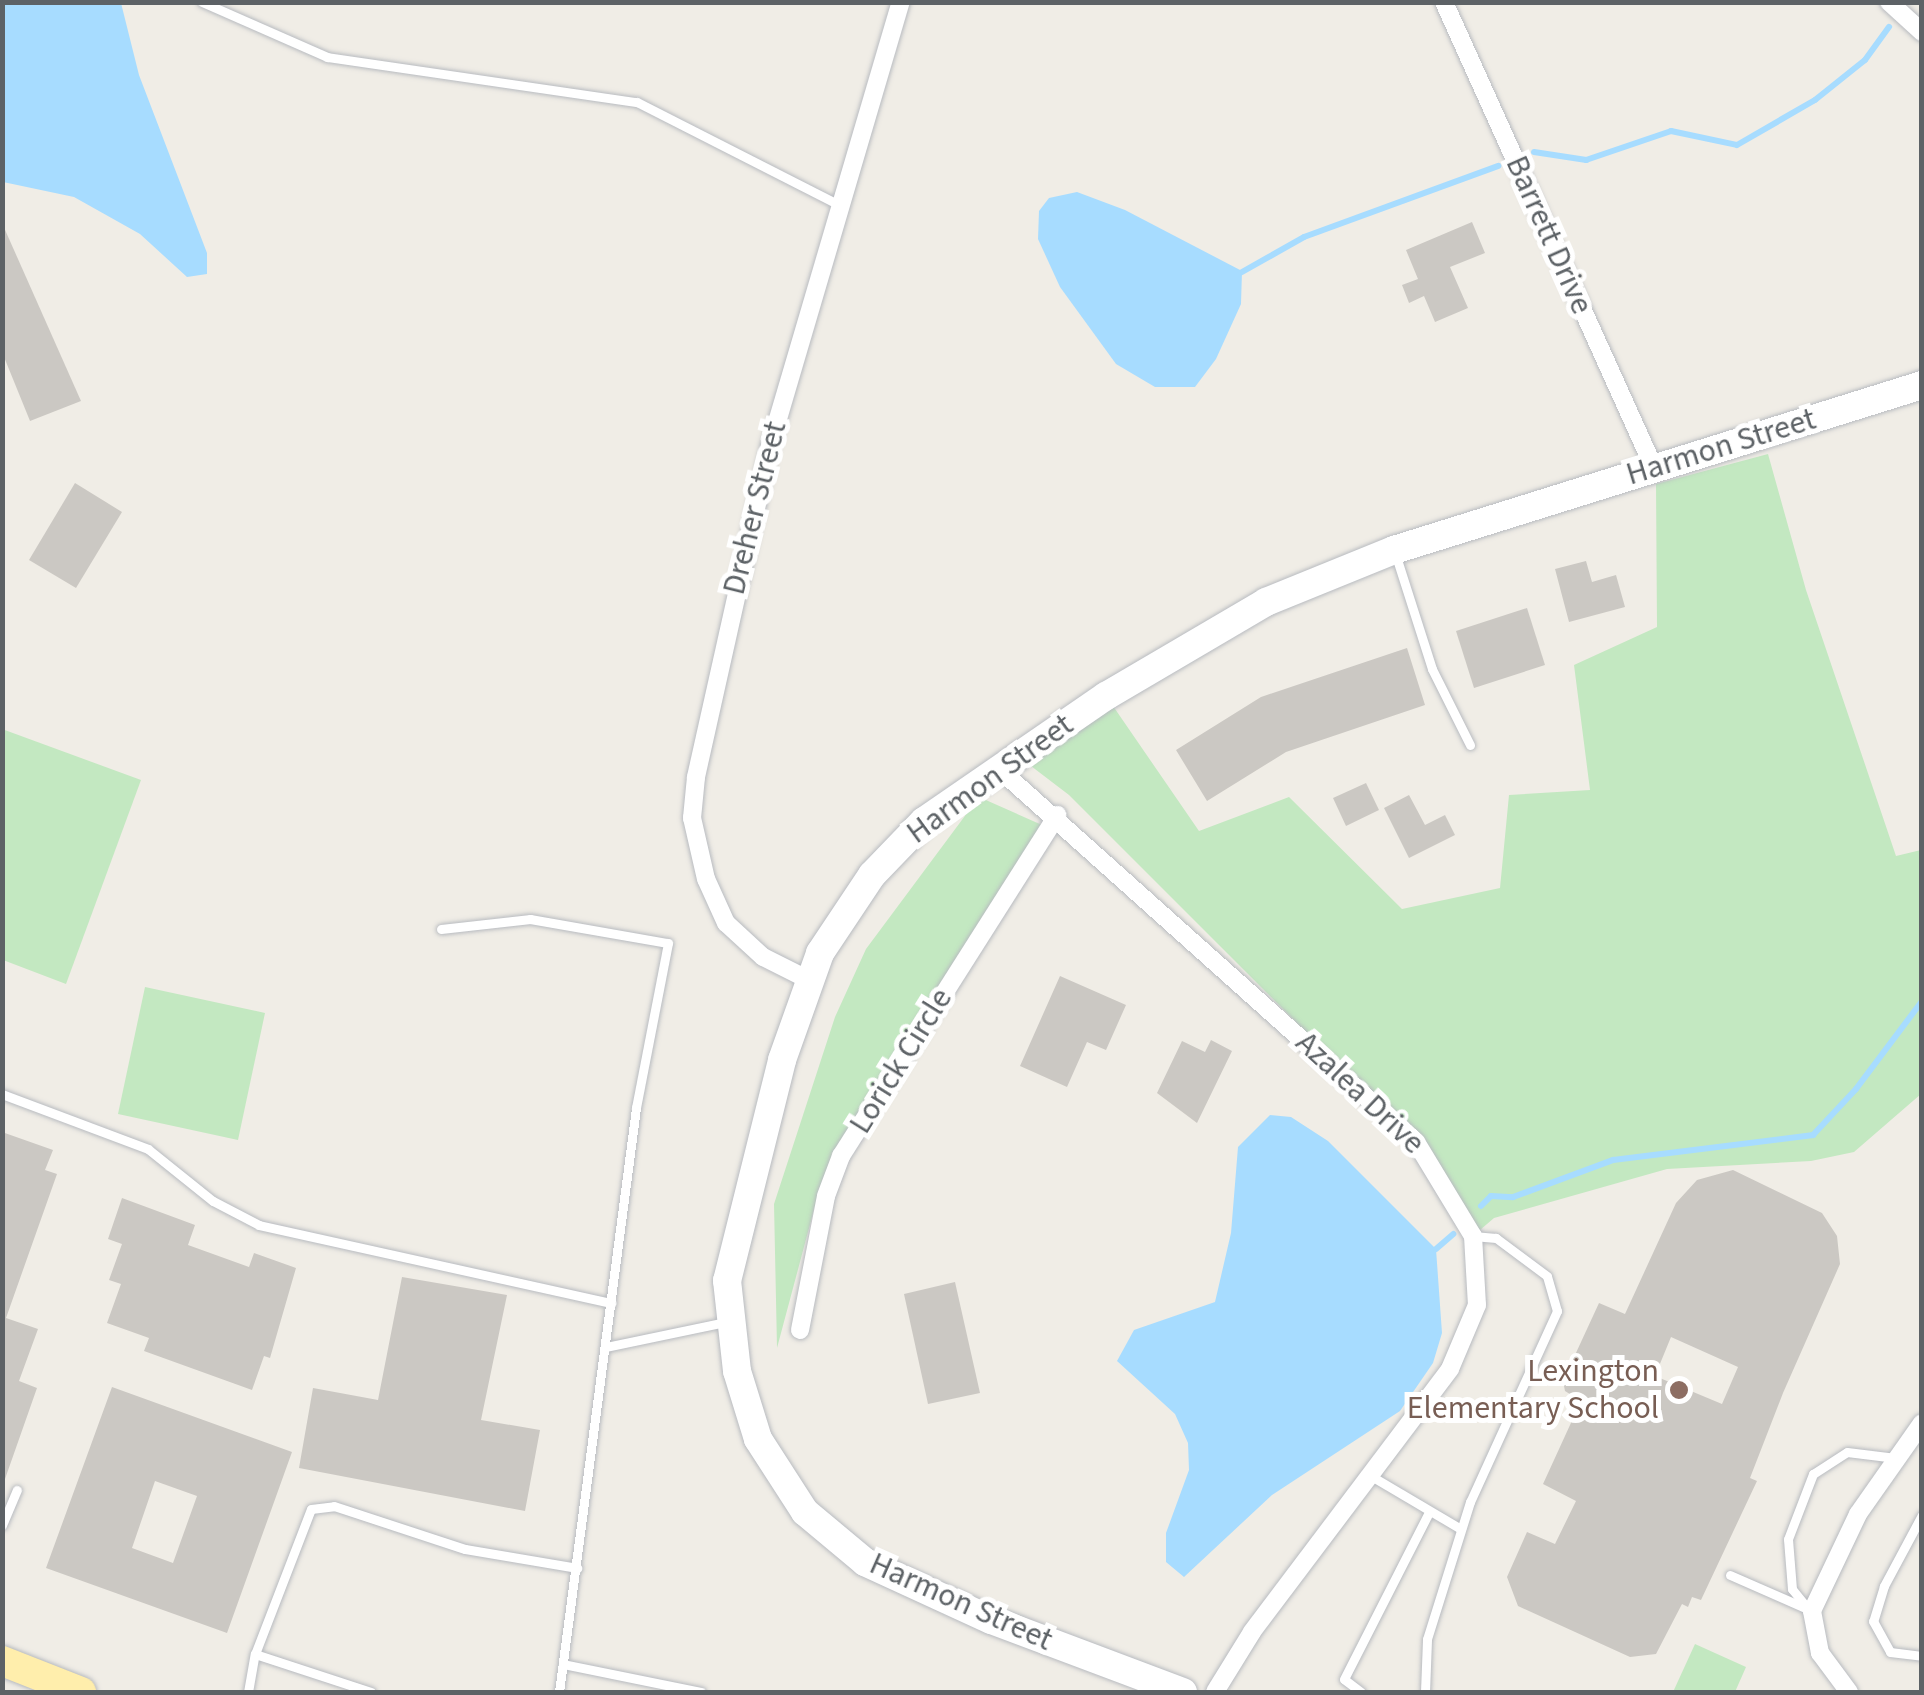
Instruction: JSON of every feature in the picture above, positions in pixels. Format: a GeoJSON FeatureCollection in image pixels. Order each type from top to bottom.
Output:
{"type":"FeatureCollection","features":[{"type":"Feature","properties":{"kind":"main road"},"geometry":{"type":"LineString","coordinates":[[2,1661],[81,1692]]}},
{"type":"Feature","properties":{"kind":"street","name":"Dreher Street"},"geometry":{"type":"LineString","coordinates":[[807,980],[754,950],[726,922],[706,879],[692,818],[744,548],[839,204],[902,2]]}},
{"type":"Feature","properties":{"kind":"street","name":"Barrett Drive"},"geometry":{"type":"LineString","coordinates":[[1444,2],[1654,468]]}},
{"type":"Feature","properties":{"kind":"street"},"geometry":{"type":"LineString","coordinates":[[1889,2],[1922,32]]}},
{"type":"Feature","properties":{"kind":"street","name":"Harmon Street"},"geometry":{"type":"LineString","coordinates":[[1182,1692],[898,1580],[836,1542],[805,1512],[758,1439],[728,1322],[727,1282],[740,1218],[807,980],[872,875],[924,821],[1194,640],[1282,595],[1394,550],[1922,385]]}},
{"type":"Feature","properties":{"kind":"street","name":"Azalea Drive"},"geometry":{"type":"LineString","coordinates":[[998,768],[1057,816],[1416,1142],[1473,1236],[1480,1284],[1472,1326],[1450,1370],[1252,1632],[1214,1692]]}},
{"type":"Feature","properties":{"kind":"street","name":"Lorick Circle"},"geometry":{"type":"LineString","coordinates":[[800,1330],[826,1196],[842,1156],[1057,816]]}},
{"type":"Feature","properties":{"kind":"street"},"geometry":{"type":"LineString","coordinates":[[1850,1692],[1820,1653],[1810,1610],[1858,1514],[1922,1423]]}},
{"type":"Feature","properties":{"kind":"lane"},"geometry":{"type":"LineString","coordinates":[[202,2],[326,57],[636,102],[839,204]]}},
{"type":"Feature","properties":{"kind":"lane"},"geometry":{"type":"LineString","coordinates":[[1394,550],[1432,669],[1470,746]]}},
{"type":"Feature","properties":{"kind":"lane"},"geometry":{"type":"LineString","coordinates":[[441,929],[530,919],[668,943],[636,1108],[559,1692]]}},
{"type":"Feature","properties":{"kind":"lane"},"geometry":{"type":"LineString","coordinates":[[2,1094],[148,1149],[212,1201],[259,1225],[611,1303]]}},
{"type":"Feature","properties":{"kind":"lane"},"geometry":{"type":"LineString","coordinates":[[1426,1692],[1426,1639],[1462,1529],[1557,1311],[1547,1276],[1496,1238],[1473,1236]]}},
{"type":"Feature","properties":{"kind":"lane"},"geometry":{"type":"LineString","coordinates":[[606,1346],[728,1322]]}},
{"type":"Feature","properties":{"kind":"lane"},"geometry":{"type":"LineString","coordinates":[[1810,1610],[1792,1589],[1788,1539],[1813,1474],[1847,1452],[1896,1458]]}},
{"type":"Feature","properties":{"kind":"lane"},"geometry":{"type":"LineString","coordinates":[[1371,1476],[1428,1514],[1462,1529]]}},
{"type":"Feature","properties":{"kind":"lane"},"geometry":{"type":"LineString","coordinates":[[2,1525],[17,1490]]}},
{"type":"Feature","properties":{"kind":"lane"},"geometry":{"type":"LineString","coordinates":[[237,1692],[247,1688],[255,1654],[306,1516],[322,1505],[465,1549],[577,1568]]}},
{"type":"Feature","properties":{"kind":"lane"},"geometry":{"type":"LineString","coordinates":[[1362,1692],[1344,1679],[1428,1514]]}},
{"type":"Feature","properties":{"kind":"lane"},"geometry":{"type":"LineString","coordinates":[[1922,1515],[1884,1586],[1874,1621],[1890,1652],[1922,1656]]}},
{"type":"Feature","properties":{"kind":"lane"},"geometry":{"type":"LineString","coordinates":[[1730,1575],[1810,1610]]}},
{"type":"Feature","properties":{"kind":"lane"},"geometry":{"type":"LineString","coordinates":[[255,1654],[372,1692]]}},
{"type":"Feature","properties":{"kind":"lane"},"geometry":{"type":"LineString","coordinates":[[563,1664],[701,1692]]}},
{"type":"Feature","properties":{"kind":"green space"},"geometry":{"type":"Polygon","coordinates":[[[1768,454],[1806,590],[1896,856],[1921,850],[1921,1094],[1854,1152],[1811,1161],[1667,1169],[1494,1218],[1473,1236],[1416,1142],[1069,795],[1031,766],[1063,735],[1113,706],[1199,831],[1289,797],[1402,909],[1500,888],[1509,795],[1590,790],[1574,665],[1657,627],[1656,484],[1768,454]]]}},
{"type":"Feature","properties":{"kind":"green space"},"geometry":{"type":"Polygon","coordinates":[[[2,729],[141,780],[66,984],[3,960],[2,729]]]}},
{"type":"Feature","properties":{"kind":"green space"},"geometry":{"type":"Polygon","coordinates":[[[979,797],[1042,825],[842,1142],[820,1187],[777,1348],[774,1204],[835,1017],[866,949],[979,797]]]}},
{"type":"Feature","properties":{"kind":"green space"},"geometry":{"type":"Polygon","coordinates":[[[145,987],[265,1013],[238,1140],[118,1114],[145,987]]]}},
{"type":"Feature","properties":{"kind":"green space"},"geometry":{"type":"Polygon","coordinates":[[[1695,1644],[1746,1667],[1735,1692],[1673,1692],[1695,1644]]]}},
{"type":"Feature","properties":{"kind":"water"},"geometry":{"type":"Polygon","coordinates":[[[2,3],[121,3],[139,75],[207,253],[207,274],[187,277],[140,234],[74,197],[3,182],[2,3]]]}},
{"type":"Feature","properties":{"kind":"water"},"geometry":{"type":"Polygon","coordinates":[[[1077,192],[1125,210],[1242,271],[1241,304],[1216,359],[1195,387],[1155,387],[1116,364],[1060,287],[1038,239],[1039,211],[1049,198],[1077,192]]]}},
{"type":"Feature","properties":{"kind":"water"},"geometry":{"type":"Polygon","coordinates":[[[1270,1115],[1291,1117],[1328,1141],[1436,1249],[1442,1333],[1433,1363],[1400,1411],[1272,1495],[1184,1577],[1166,1562],[1166,1533],[1189,1470],[1188,1443],[1175,1414],[1117,1361],[1134,1330],[1215,1302],[1231,1233],[1238,1147],[1270,1115]]]}},
{"type":"Feature","properties":{"kind":"building"},"geometry":{"type":"Polygon","coordinates":[[[1472,222],[1485,253],[1450,267],[1468,308],[1435,322],[1424,296],[1409,303],[1402,285],[1418,279],[1406,250],[1472,222]]]}},
{"type":"Feature","properties":{"kind":"building"},"geometry":{"type":"Polygon","coordinates":[[[2,223],[81,401],[30,421],[2,352],[2,223]]]}},
{"type":"Feature","properties":{"kind":"building"},"geometry":{"type":"Polygon","coordinates":[[[75,483],[122,512],[76,588],[29,560],[75,483]]]}},
{"type":"Feature","properties":{"kind":"building"},"geometry":{"type":"Polygon","coordinates":[[[1586,561],[1592,582],[1616,575],[1625,607],[1569,622],[1555,569],[1586,561]]]}},
{"type":"Feature","properties":{"kind":"building"},"geometry":{"type":"Polygon","coordinates":[[[1527,608],[1545,665],[1474,688],[1456,631],[1527,608]]]}},
{"type":"Feature","properties":{"kind":"building"},"geometry":{"type":"Polygon","coordinates":[[[1407,648],[1425,705],[1286,752],[1207,801],[1176,750],[1261,697],[1407,648]]]}},
{"type":"Feature","properties":{"kind":"building"},"geometry":{"type":"Polygon","coordinates":[[[1366,783],[1379,810],[1346,826],[1333,798],[1366,783]]]}},
{"type":"Feature","properties":{"kind":"building"},"geometry":{"type":"Polygon","coordinates":[[[1409,795],[1425,825],[1445,815],[1455,835],[1409,858],[1384,808],[1409,795]]]}},
{"type":"Feature","properties":{"kind":"building"},"geometry":{"type":"Polygon","coordinates":[[[1060,976],[1126,1005],[1106,1050],[1087,1042],[1067,1087],[1020,1066],[1060,976]]]}},
{"type":"Feature","properties":{"kind":"building"},"geometry":{"type":"Polygon","coordinates":[[[1211,1040],[1232,1051],[1197,1123],[1157,1093],[1182,1041],[1205,1052],[1211,1040]]]}},
{"type":"Feature","properties":{"kind":"building"},"geometry":{"type":"Polygon","coordinates":[[[2,1132],[53,1150],[45,1170],[57,1174],[6,1318],[38,1329],[19,1381],[37,1388],[5,1479],[2,1132]]]}},
{"type":"Feature","properties":{"kind":"building"},"geometry":{"type":"Polygon","coordinates":[[[1733,1170],[1822,1213],[1837,1236],[1840,1264],[1750,1478],[1757,1481],[1701,1600],[1692,1597],[1688,1607],[1682,1604],[1656,1654],[1630,1657],[1518,1606],[1507,1577],[1527,1532],[1555,1544],[1576,1501],[1543,1484],[1581,1401],[1565,1391],[1563,1381],[1599,1303],[1625,1314],[1676,1203],[1697,1180],[1733,1170]],[[1671,1337],[1655,1376],[1722,1404],[1738,1367],[1671,1337]]]}},
{"type":"Feature","properties":{"kind":"building"},"geometry":{"type":"Polygon","coordinates":[[[122,1198],[195,1225],[188,1245],[249,1267],[254,1253],[296,1268],[270,1358],[264,1356],[252,1390],[144,1351],[149,1338],[107,1323],[121,1284],[109,1280],[122,1244],[108,1239],[122,1198]]]}},
{"type":"Feature","properties":{"kind":"building"},"geometry":{"type":"Polygon","coordinates":[[[402,1277],[507,1295],[481,1420],[540,1430],[525,1511],[299,1468],[313,1388],[378,1400],[402,1277]]]}},
{"type":"Feature","properties":{"kind":"building"},"geometry":{"type":"Polygon","coordinates":[[[955,1282],[980,1393],[928,1404],[904,1294],[955,1282]]]}},
{"type":"Feature","properties":{"kind":"building"},"geometry":{"type":"Polygon","coordinates":[[[112,1387],[292,1452],[227,1633],[46,1568],[112,1387]],[[155,1481],[132,1548],[173,1563],[197,1496],[155,1481]]]}},
{"type":"Feature","properties":{"kind":"waterway"},"geometry":{"type":"LineString","coordinates":[[1534,152],[1586,160],[1671,131],[1737,145],[1815,100],[1865,60],[1889,27]]}},
{"type":"Feature","properties":{"kind":"waterway"},"geometry":{"type":"LineString","coordinates":[[1242,272],[1304,237],[1498,166]]}},
{"type":"Feature","properties":{"kind":"waterway"},"geometry":{"type":"LineString","coordinates":[[1481,1206],[1491,1196],[1513,1197],[1613,1160],[1813,1135],[1856,1089],[1922,1001]]}},
{"type":"Feature","properties":{"kind":"waterway"},"geometry":{"type":"LineString","coordinates":[[1436,1249],[1453,1234]]}},
{"type":"Feature","properties":{"kind":"place","name":"Lexington Elementary School"},"geometry":{"type":"Point","coordinates":[1679,1390]}}]}
